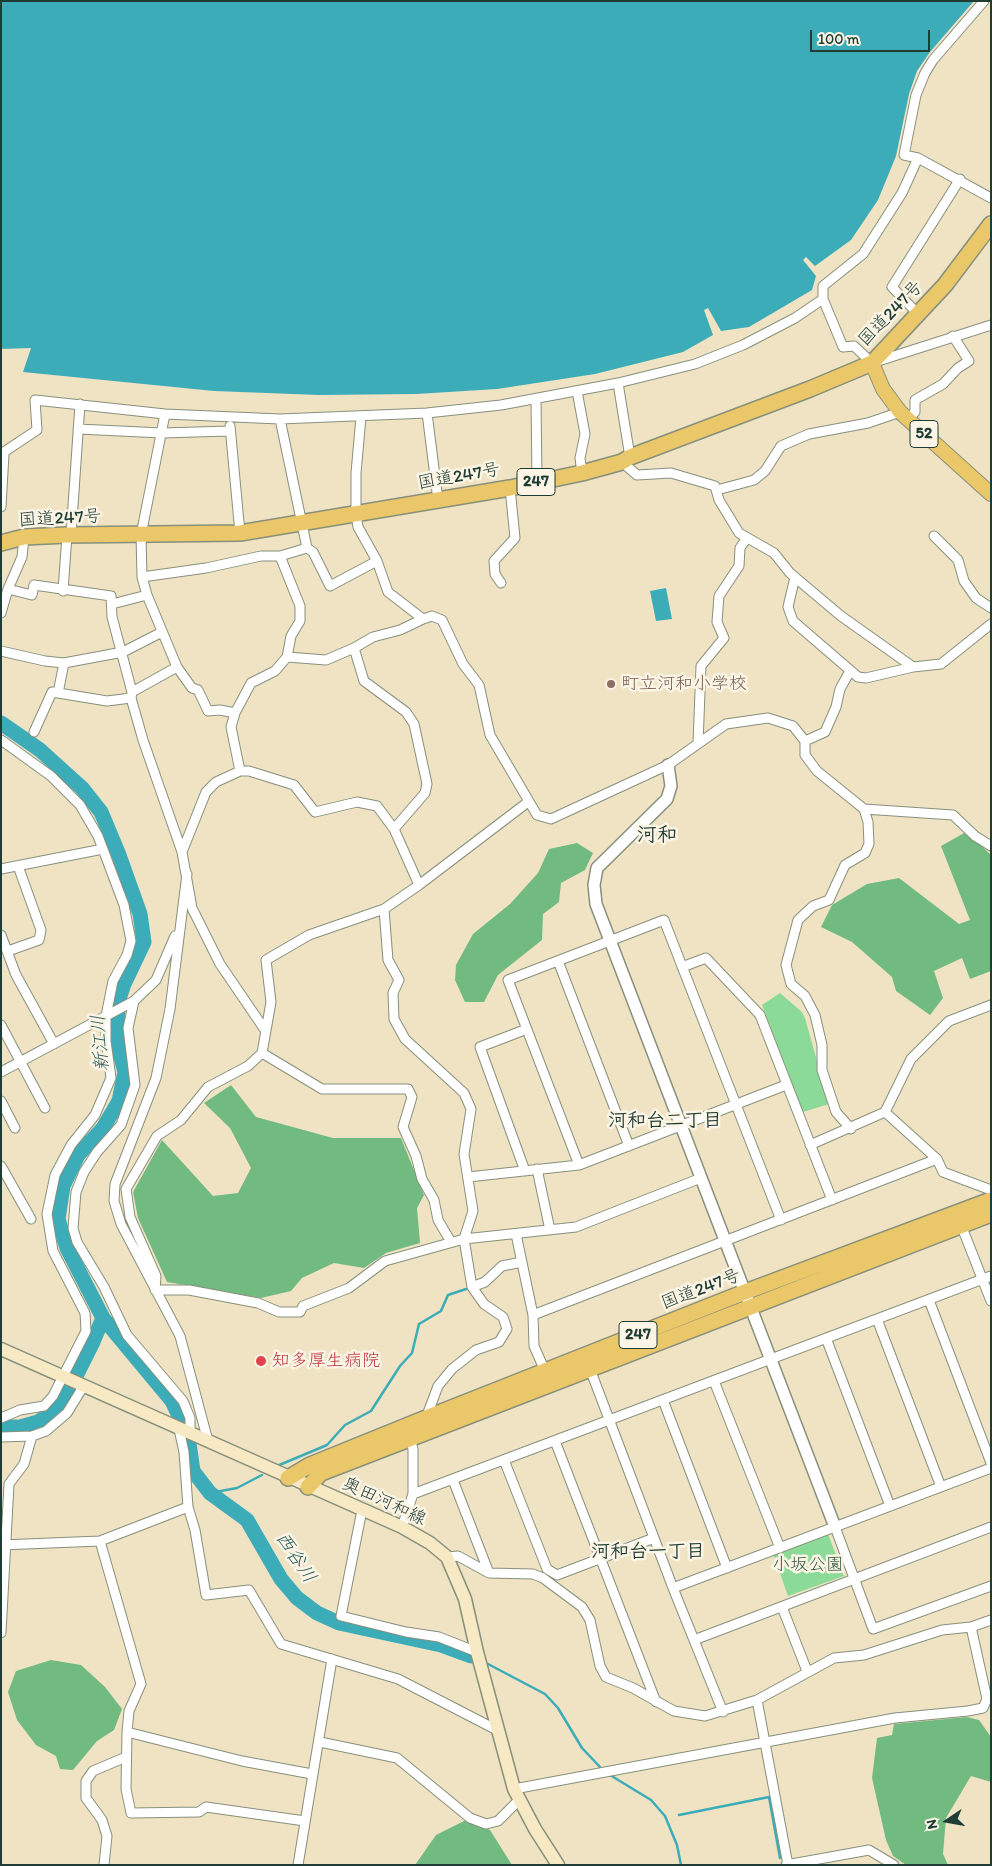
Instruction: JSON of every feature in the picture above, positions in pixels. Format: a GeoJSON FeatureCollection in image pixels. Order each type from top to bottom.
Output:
{"type":"FeatureCollection","features":[{"type":"Feature","properties":{"kind":"highway","name":"国道247号"},"geometry":{"type":"LineString","coordinates":[[1,542],[24,538],[69,535],[240,533],[510,488],[582,473],[626,459],[810,389],[872,363],[919,315],[991,224]]}},
{"type":"Feature","properties":{"kind":"highway","name":"国道247号"},"geometry":{"type":"LineString","coordinates":[[288,1478],[310,1465],[426,1418],[745,1292],[991,1200]]}},
{"type":"Feature","properties":{"kind":"highway","name":"国道247号"},"geometry":{"type":"LineString","coordinates":[[308,1487],[321,1473],[991,1214]]}},
{"type":"Feature","properties":{"kind":"main road","name":"52"},"geometry":{"type":"LineString","coordinates":[[872,363],[884,389],[904,415],[991,494]]}},
{"type":"Feature","properties":{"kind":"main road","name":"奥田河和線"},"geometry":{"type":"LineString","coordinates":[[1,1349],[308,1487],[402,1527],[430,1543],[447,1557],[465,1599],[497,1730],[516,1795],[558,1865]]}},
{"type":"Feature","properties":{"kind":"street"},"geometry":{"type":"LineString","coordinates":[[984,1],[933,60],[925,73],[916,95],[904,155],[918,158],[960,179],[991,198]]}},
{"type":"Feature","properties":{"kind":"street"},"geometry":{"type":"LineString","coordinates":[[918,158],[902,193],[863,254],[823,286],[824,299],[842,347],[854,346],[872,363],[991,325]]}},
{"type":"Feature","properties":{"kind":"street"},"geometry":{"type":"LineString","coordinates":[[919,315],[892,287],[960,179]]}},
{"type":"Feature","properties":{"kind":"street"},"geometry":{"type":"LineString","coordinates":[[1,507],[3,454],[38,430],[35,400],[165,414],[229,418],[361,417],[427,413],[577,392],[695,364],[743,345],[795,318],[824,299]]}},
{"type":"Feature","properties":{"kind":"street"},"geometry":{"type":"LineString","coordinates":[[717,490],[754,480],[765,471],[782,446],[809,434],[915,412],[915,400],[943,384],[958,368],[969,362],[953,336]]}},
{"type":"Feature","properties":{"kind":"street"},"geometry":{"type":"LineString","coordinates":[[618,383],[626,459],[637,475],[671,473],[715,486],[719,500],[739,533],[746,539],[774,553],[795,577],[841,616],[913,667]]}},
{"type":"Feature","properties":{"kind":"street"},"geometry":{"type":"LineString","coordinates":[[577,392],[585,434],[580,458],[582,473]]}},
{"type":"Feature","properties":{"kind":"street"},"geometry":{"type":"LineString","coordinates":[[536,399],[537,482]]}},
{"type":"Feature","properties":{"kind":"street"},"geometry":{"type":"LineString","coordinates":[[64,591],[80,404]]}},
{"type":"Feature","properties":{"kind":"street"},"geometry":{"type":"LineString","coordinates":[[427,413],[438,500]]}},
{"type":"Feature","properties":{"kind":"street"},"geometry":{"type":"LineString","coordinates":[[165,414],[141,535],[142,577],[147,595],[177,667],[192,688],[198,690],[208,711],[220,710],[236,713]]}},
{"type":"Feature","properties":{"kind":"street"},"geometry":{"type":"LineString","coordinates":[[361,417],[356,473],[356,514],[358,527],[377,561],[388,592],[424,619]]}},
{"type":"Feature","properties":{"kind":"street"},"geometry":{"type":"LineString","coordinates":[[229,418],[240,533]]}},
{"type":"Feature","properties":{"kind":"street"},"geometry":{"type":"LineString","coordinates":[[280,419],[307,548],[313,552],[330,586],[377,561]]}},
{"type":"Feature","properties":{"kind":"street"},"geometry":{"type":"LineString","coordinates":[[78,429],[162,433],[230,431]]}},
{"type":"Feature","properties":{"kind":"street"},"geometry":{"type":"LineString","coordinates":[[501,583],[495,574],[494,562],[515,538],[510,488]]}},
{"type":"Feature","properties":{"kind":"street"},"geometry":{"type":"LineString","coordinates":[[934,536],[958,560],[964,582],[976,598],[991,608]]}},
{"type":"Feature","properties":{"kind":"street"},"geometry":{"type":"LineString","coordinates":[[1,613],[8,590],[22,557],[24,538]]}},
{"type":"Feature","properties":{"kind":"street"},"geometry":{"type":"LineString","coordinates":[[698,744],[701,666],[724,638],[717,622],[719,596],[739,566],[740,548],[746,539]]}},
{"type":"Feature","properties":{"kind":"street"},"geometry":{"type":"LineString","coordinates":[[142,577],[206,568],[261,556],[280,556],[307,548]]}},
{"type":"Feature","properties":{"kind":"street"},"geometry":{"type":"LineString","coordinates":[[240,772],[231,728],[236,713],[251,683],[275,671],[287,657],[291,636],[300,620],[300,606],[280,556]]}},
{"type":"Feature","properties":{"kind":"street"},"geometry":{"type":"LineString","coordinates":[[795,577],[788,607],[793,621],[858,677],[866,678],[913,667],[941,664],[991,624]]}},
{"type":"Feature","properties":{"kind":"street"},"geometry":{"type":"LineString","coordinates":[[8,590],[32,595],[34,585],[64,591],[111,596],[112,617],[123,652],[143,740],[182,852],[192,908],[220,964],[265,1030]]}},
{"type":"Feature","properties":{"kind":"street"},"geometry":{"type":"LineString","coordinates":[[112,604],[147,595]]}},
{"type":"Feature","properties":{"kind":"street"},"geometry":{"type":"LineString","coordinates":[[287,657],[326,660],[354,648],[373,637],[400,630],[432,616],[442,620],[463,664],[480,685],[490,735],[537,815],[551,819],[668,765],[726,724],[768,718],[793,726],[805,741],[805,755],[818,771],[864,809],[868,822],[869,844],[866,853],[845,864],[829,900],[813,906],[798,920],[786,965],[791,984],[805,996],[816,1015],[822,1045],[822,1070],[836,1112],[850,1129]]}},
{"type":"Feature","properties":{"kind":"street"},"geometry":{"type":"LineString","coordinates":[[1,651],[44,661],[64,663],[123,652],[162,632]]}},
{"type":"Feature","properties":{"kind":"street"},"geometry":{"type":"LineString","coordinates":[[354,648],[364,681],[406,712],[414,724],[427,784],[425,793],[394,829]]}},
{"type":"Feature","properties":{"kind":"street"},"geometry":{"type":"LineString","coordinates":[[58,693],[64,663]]}},
{"type":"Feature","properties":{"kind":"street"},"geometry":{"type":"LineString","coordinates":[[34,732],[52,692],[108,701],[132,695],[177,667]]}},
{"type":"Feature","properties":{"kind":"street"},"geometry":{"type":"LineString","coordinates":[[805,741],[824,732],[836,706],[840,689],[850,672]]}},
{"type":"Feature","properties":{"kind":"street"},"geometry":{"type":"LineString","coordinates":[[1,740],[50,776],[80,805],[103,849],[124,905],[131,941],[127,955],[113,981],[106,1016],[106,1041],[111,1078],[95,1115],[71,1145],[55,1175],[47,1214],[54,1251],[85,1313],[86,1331],[53,1396],[44,1406],[20,1410],[1,1418]]}},
{"type":"Feature","properties":{"kind":"street"},"geometry":{"type":"LineString","coordinates":[[668,765],[670,786],[667,800],[597,868],[594,885],[596,904],[726,1240],[873,1629],[991,1586]]}},
{"type":"Feature","properties":{"kind":"street"},"geometry":{"type":"LineString","coordinates":[[182,852],[206,792],[216,782],[240,772],[249,771],[294,785],[315,812],[357,802],[377,806],[394,829],[419,885]]}},
{"type":"Feature","properties":{"kind":"street"},"geometry":{"type":"LineString","coordinates":[[155,1290],[156,1276],[130,1217],[126,1189],[156,1136],[181,1120],[208,1087],[248,1066],[262,1053],[271,1002],[266,960],[309,935],[384,909],[419,885],[528,802]]}},
{"type":"Feature","properties":{"kind":"street"},"geometry":{"type":"LineString","coordinates":[[864,809],[953,815],[975,836],[991,846]]}},
{"type":"Feature","properties":{"kind":"street"},"geometry":{"type":"LineString","coordinates":[[1,869],[103,849]]}},
{"type":"Feature","properties":{"kind":"street"},"geometry":{"type":"LineString","coordinates":[[8,951],[40,940],[41,930],[18,866]]}},
{"type":"Feature","properties":{"kind":"street"},"geometry":{"type":"LineString","coordinates":[[187,874],[170,1009],[156,1078],[115,1184],[114,1201],[121,1224],[180,1336],[194,1435],[184,1452],[188,1507],[195,1530],[206,1595],[249,1590],[281,1644],[398,1678],[497,1730]]}},
{"type":"Feature","properties":{"kind":"street"},"geometry":{"type":"LineString","coordinates":[[384,909],[388,960],[399,980],[393,993],[394,1019],[405,1039],[464,1093],[471,1109],[464,1154],[473,1211],[464,1239],[472,1287],[484,1304],[503,1317],[507,1329],[499,1342],[476,1350],[452,1369],[438,1386],[426,1418]]}},
{"type":"Feature","properties":{"kind":"street"},"geometry":{"type":"LineString","coordinates":[[579,1165],[508,980],[664,920],[781,1220]]}},
{"type":"Feature","properties":{"kind":"street"},"geometry":{"type":"LineString","coordinates":[[1,1072],[131,1003],[156,980],[179,926]]}},
{"type":"Feature","properties":{"kind":"street"},"geometry":{"type":"LineString","coordinates":[[1,935],[16,975],[54,1044]]}},
{"type":"Feature","properties":{"kind":"street"},"geometry":{"type":"LineString","coordinates":[[682,967],[706,958],[760,1015],[786,1086],[832,1200]]}},
{"type":"Feature","properties":{"kind":"street"},"geometry":{"type":"LineString","coordinates":[[558,961],[629,1146]]}},
{"type":"Feature","properties":{"kind":"street"},"geometry":{"type":"LineString","coordinates":[[131,1003],[128,1028],[135,1085],[121,1125],[97,1152],[84,1172],[76,1192],[73,1228],[77,1242],[104,1287],[127,1335],[183,1401],[194,1435]]}},
{"type":"Feature","properties":{"kind":"street"},"geometry":{"type":"LineString","coordinates":[[810,1144],[850,1129],[885,1112],[911,1059],[949,1021],[991,1005]]}},
{"type":"Feature","properties":{"kind":"street"},"geometry":{"type":"LineString","coordinates":[[1,1025],[45,1108]]}},
{"type":"Feature","properties":{"kind":"street"},"geometry":{"type":"LineString","coordinates":[[525,1170],[480,1047],[527,1029]]}},
{"type":"Feature","properties":{"kind":"street"},"geometry":{"type":"LineString","coordinates":[[262,1053],[322,1088],[408,1089],[412,1097],[403,1127],[416,1156],[422,1179],[434,1200],[438,1220],[451,1242]]}},
{"type":"Feature","properties":{"kind":"street"},"geometry":{"type":"LineString","coordinates":[[468,1177],[579,1165],[786,1086]]}},
{"type":"Feature","properties":{"kind":"street"},"geometry":{"type":"LineString","coordinates":[[1,1101],[15,1128]]}},
{"type":"Feature","properties":{"kind":"street"},"geometry":{"type":"LineString","coordinates":[[885,1112],[937,1159],[943,1172],[991,1190]]}},
{"type":"Feature","properties":{"kind":"street"},"geometry":{"type":"LineString","coordinates":[[533,1315],[937,1159]]}},
{"type":"Feature","properties":{"kind":"street"},"geometry":{"type":"LineString","coordinates":[[1,1166],[32,1219]]}},
{"type":"Feature","properties":{"kind":"street"},"geometry":{"type":"LineString","coordinates":[[537,1169],[550,1230]]}},
{"type":"Feature","properties":{"kind":"street"},"geometry":{"type":"LineString","coordinates":[[155,1290],[189,1290],[258,1303],[279,1312],[300,1312],[304,1306],[349,1288],[385,1261],[464,1239],[576,1227],[701,1178]]}},
{"type":"Feature","properties":{"kind":"street"},"geometry":{"type":"LineString","coordinates":[[961,1225],[986,1277],[991,1301]]}},
{"type":"Feature","properties":{"kind":"street"},"geometry":{"type":"LineString","coordinates":[[516,1234],[533,1315],[534,1346],[545,1371]]}},
{"type":"Feature","properties":{"kind":"street"},"geometry":{"type":"LineString","coordinates":[[472,1287],[485,1282],[502,1266],[522,1262]]}},
{"type":"Feature","properties":{"kind":"street"},"geometry":{"type":"LineString","coordinates":[[413,1494],[610,1421],[986,1277]]}},
{"type":"Feature","properties":{"kind":"street"},"geometry":{"type":"LineString","coordinates":[[928,1300],[991,1464]]}},
{"type":"Feature","properties":{"kind":"street"},"geometry":{"type":"LineString","coordinates":[[877,1319],[941,1486]]}},
{"type":"Feature","properties":{"kind":"street"},"geometry":{"type":"LineString","coordinates":[[826,1338],[890,1506]]}},
{"type":"Feature","properties":{"kind":"street"},"geometry":{"type":"LineString","coordinates":[[590,1368],[673,1588],[723,1712]]}},
{"type":"Feature","properties":{"kind":"street"},"geometry":{"type":"LineString","coordinates":[[714,1380],[780,1548]]}},
{"type":"Feature","properties":{"kind":"street"},"geometry":{"type":"LineString","coordinates":[[1,1437],[32,1436],[46,1430],[67,1413],[83,1387]]}},
{"type":"Feature","properties":{"kind":"street"},"geometry":{"type":"LineString","coordinates":[[663,1400],[727,1568]]}},
{"type":"Feature","properties":{"kind":"street"},"geometry":{"type":"LineString","coordinates":[[1,1633],[4,1500],[9,1484],[24,1464],[32,1436]]}},
{"type":"Feature","properties":{"kind":"street"},"geometry":{"type":"LineString","coordinates":[[402,1527],[413,1494],[413,1449],[410,1439]]}},
{"type":"Feature","properties":{"kind":"street"},"geometry":{"type":"LineString","coordinates":[[555,1441],[656,1702]]}},
{"type":"Feature","properties":{"kind":"street"},"geometry":{"type":"LineString","coordinates":[[504,1460],[546,1570],[557,1575],[654,1538]]}},
{"type":"Feature","properties":{"kind":"street"},"geometry":{"type":"LineString","coordinates":[[673,1588],[991,1468]]}},
{"type":"Feature","properties":{"kind":"street"},"geometry":{"type":"LineString","coordinates":[[453,1480],[489,1573]]}},
{"type":"Feature","properties":{"kind":"street"},"geometry":{"type":"LineString","coordinates":[[3,1545],[100,1541],[188,1507]]}},
{"type":"Feature","properties":{"kind":"street"},"geometry":{"type":"LineString","coordinates":[[362,1510],[341,1616],[406,1632],[438,1637],[477,1652]]}},
{"type":"Feature","properties":{"kind":"street"},"geometry":{"type":"LineString","coordinates":[[694,1640],[991,1527]]}},
{"type":"Feature","properties":{"kind":"street"},"geometry":{"type":"LineString","coordinates":[[100,1541],[141,1684],[129,1711],[127,1732],[126,1789],[131,1813],[199,1812],[206,1807],[305,1821]]}},
{"type":"Feature","properties":{"kind":"street"},"geometry":{"type":"LineString","coordinates":[[447,1557],[458,1556],[489,1573],[533,1574],[544,1578],[582,1607],[590,1620],[600,1666],[606,1677],[633,1688],[674,1711],[705,1716],[757,1700],[834,1658],[864,1655],[942,1630],[971,1627],[991,1620]]}},
{"type":"Feature","properties":{"kind":"street"},"geometry":{"type":"LineString","coordinates":[[782,1607],[807,1672]]}},
{"type":"Feature","properties":{"kind":"street"},"geometry":{"type":"LineString","coordinates":[[320,1742],[397,1758],[470,1818],[486,1824],[498,1821],[516,1795],[894,1718],[983,1708],[987,1699],[971,1627]]}},
{"type":"Feature","properties":{"kind":"street"},"geometry":{"type":"LineString","coordinates":[[298,1865],[312,1774],[320,1742],[332,1659]]}},
{"type":"Feature","properties":{"kind":"street"},"geometry":{"type":"LineString","coordinates":[[757,1700],[787,1865],[869,1850],[894,1865]]}},
{"type":"Feature","properties":{"kind":"street"},"geometry":{"type":"LineString","coordinates":[[127,1732],[242,1761],[312,1774]]}},
{"type":"Feature","properties":{"kind":"street"},"geometry":{"type":"LineString","coordinates":[[104,1865],[107,1836],[102,1820],[86,1798],[86,1781],[93,1771],[126,1757]]}},
{"type":"Feature","properties":{"kind":"green space"},"geometry":{"type":"Polygon","coordinates":[[[966,832],[991,855],[991,971],[970,979],[962,958],[934,971],[943,998],[930,1015],[896,991],[892,977],[852,942],[821,927],[832,905],[867,884],[899,878],[959,924],[970,920],[941,846],[966,832]]]}},
{"type":"Feature","properties":{"kind":"green space"},"geometry":{"type":"Polygon","coordinates":[[[577,843],[593,853],[585,870],[561,883],[559,902],[543,914],[542,940],[498,975],[484,1002],[465,1002],[455,980],[456,965],[473,934],[510,904],[538,873],[549,849],[577,843]]]}},
{"type":"Feature","properties":{"kind":"green space"},"geometry":{"type":"Polygon","coordinates":[[[780,993],[802,1012],[805,1018],[829,1104],[803,1112],[762,1005],[780,993]]]}},
{"type":"Feature","properties":{"kind":"green space"},"geometry":{"type":"Polygon","coordinates":[[[231,1085],[256,1117],[333,1138],[401,1138],[424,1195],[417,1208],[420,1243],[386,1253],[364,1268],[334,1263],[302,1278],[291,1291],[261,1298],[167,1282],[138,1218],[133,1192],[162,1140],[213,1196],[238,1193],[251,1168],[230,1128],[204,1103],[231,1085]]]}},
{"type":"Feature","properties":{"kind":"green space","name":"小坂公園"},"geometry":{"type":"Polygon","coordinates":[[[828,1534],[844,1576],[788,1596],[773,1554],[828,1534]]]}},
{"type":"Feature","properties":{"kind":"green space"},"geometry":{"type":"Polygon","coordinates":[[[51,1660],[81,1665],[105,1687],[122,1709],[114,1730],[97,1741],[73,1770],[60,1769],[56,1756],[36,1745],[17,1720],[8,1692],[16,1671],[51,1660]]]}},
{"type":"Feature","properties":{"kind":"green space"},"geometry":{"type":"Polygon","coordinates":[[[967,1717],[979,1720],[991,1737],[991,1782],[971,1776],[946,1818],[943,1854],[948,1865],[906,1865],[893,1856],[886,1840],[872,1778],[877,1738],[892,1735],[894,1724],[967,1717]]]}},
{"type":"Feature","properties":{"kind":"green space"},"geometry":{"type":"Polygon","coordinates":[[[466,1820],[490,1830],[512,1865],[415,1865],[436,1835],[466,1820]]]}},
{"type":"Feature","properties":{"kind":"water"},"geometry":{"type":"Polygon","coordinates":[[[1,1],[974,1],[930,52],[917,71],[909,94],[896,156],[878,200],[851,240],[815,266],[806,257],[803,260],[816,276],[812,290],[749,327],[721,331],[708,308],[704,310],[713,335],[683,352],[595,374],[497,389],[416,394],[319,395],[214,391],[23,372],[31,348],[1,349],[1,1]]]}},
{"type":"Feature","properties":{"kind":"water"},"geometry":{"type":"Polygon","coordinates":[[[666,588],[672,619],[656,621],[650,591],[666,588]]]}},
{"type":"Feature","properties":{"kind":"waterway","name":"新江川"},"geometry":{"type":"LineString","coordinates":[[1,723],[40,750],[82,788],[101,812],[140,914],[144,942],[124,984],[118,1002],[117,1042],[125,1072],[119,1101],[103,1128],[78,1155],[63,1186],[58,1219],[67,1248],[103,1318],[172,1401],[182,1422]]}},
{"type":"Feature","properties":{"kind":"waterway"},"geometry":{"type":"LineString","coordinates":[[277,1466],[327,1445],[345,1425],[371,1411],[400,1366],[412,1353],[419,1324],[441,1311],[448,1295],[466,1289]]}},
{"type":"Feature","properties":{"kind":"waterway","name":"新江川"},"geometry":{"type":"LineString","coordinates":[[1,1427],[20,1427],[38,1422],[53,1412],[69,1390],[103,1318]]}},
{"type":"Feature","properties":{"kind":"waterway","name":"西谷川"},"geometry":{"type":"LineString","coordinates":[[189,1443],[193,1471],[210,1493],[247,1520],[281,1579],[297,1598],[317,1613],[339,1623],[441,1645],[471,1656]]}},
{"type":"Feature","properties":{"kind":"waterway"},"geometry":{"type":"LineString","coordinates":[[210,1493],[237,1488],[262,1475]]}},
{"type":"Feature","properties":{"kind":"waterway"},"geometry":{"type":"LineString","coordinates":[[488,1664],[545,1694],[558,1708],[582,1748],[600,1767]]}},
{"type":"Feature","properties":{"kind":"waterway"},"geometry":{"type":"LineString","coordinates":[[610,1775],[651,1800],[665,1816],[677,1845],[681,1865]]}},
{"type":"Feature","properties":{"kind":"waterway"},"geometry":{"type":"LineString","coordinates":[[679,1815],[769,1797],[780,1858]]}},
{"type":"Feature","properties":{"kind":"place","name":"町立河和小学校"},"geometry":{"type":"Point","coordinates":[611,684]}},
{"type":"Feature","properties":{"kind":"place","name":"知多厚生病院"},"geometry":{"type":"Point","coordinates":[261,1361]}},
{"type":"Feature","properties":{"kind":"district","name":"河和"},"geometry":{"type":"Point","coordinates":[657,836]}},
{"type":"Feature","properties":{"kind":"district","name":"河和台二丁目"},"geometry":{"type":"Point","coordinates":[665,1121]}},
{"type":"Feature","properties":{"kind":"district","name":"河和台一丁目"},"geometry":{"type":"Point","coordinates":[648,1552]}}]}
